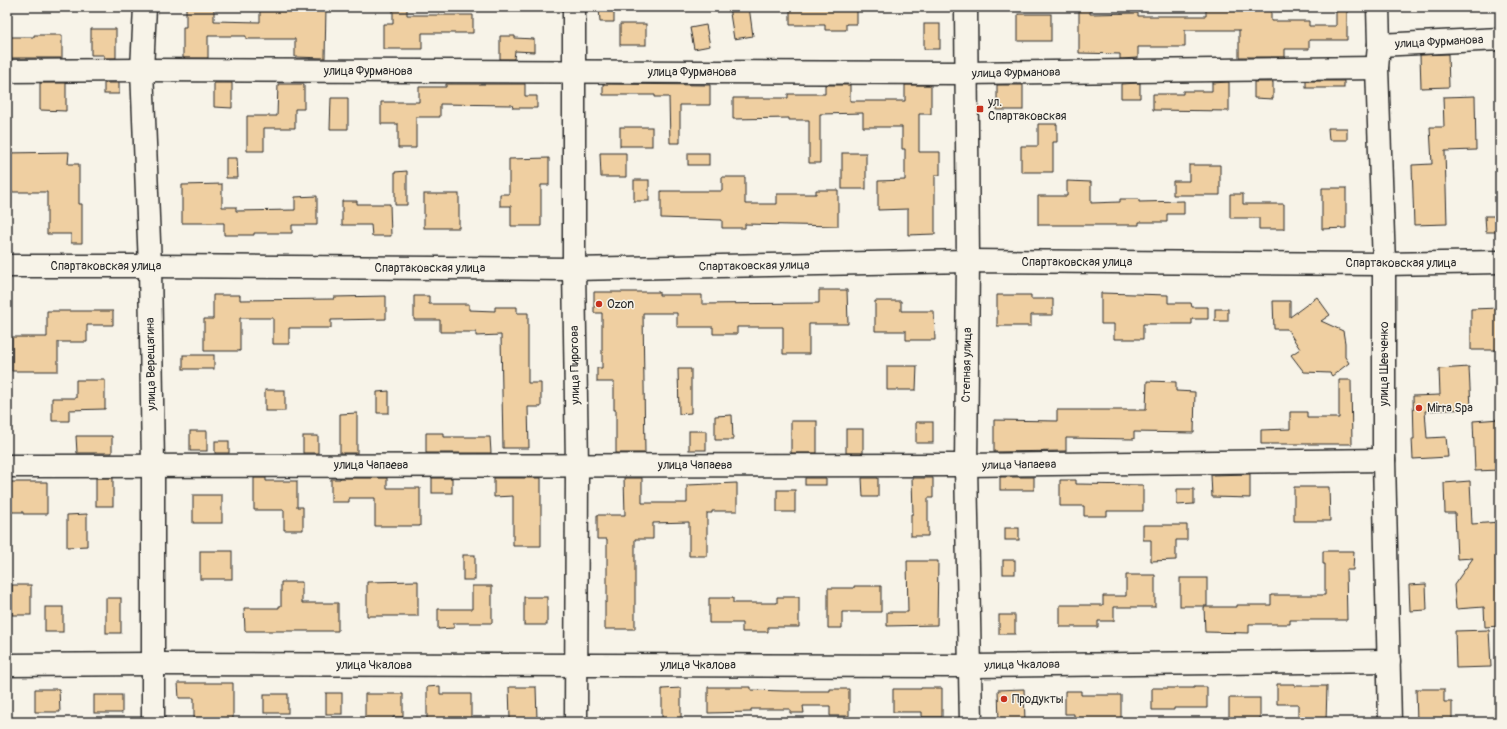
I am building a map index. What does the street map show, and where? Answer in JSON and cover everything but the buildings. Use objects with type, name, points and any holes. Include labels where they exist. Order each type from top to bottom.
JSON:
[{"type":"street","name":"улица Верещагина","points":[[145,7],[142,70],[150,266],[153,465],[153,722]]},
{"type":"street","name":"улица Пирогова","points":[[574,7],[576,722]]},
{"type":"street","name":"Степная улица","points":[[966,7],[968,261],[966,465],[971,722]]},
{"type":"street","name":"улица Шевченко","points":[[1378,7],[1377,68],[1384,264],[1384,460],[1390,722]]},
{"type":"street","name":"улица Фурманова","points":[[1378,45],[1500,39]]},
{"type":"street","name":"улица Фурманова","points":[[7,71],[142,70],[966,74],[1377,68]]},
{"type":"street","name":"Спартаковская улица","points":[[7,266],[574,269],[968,261],[1384,264],[1500,262]]},
{"type":"street","name":"улица Чапаева","points":[[7,466],[966,465],[1384,460]]},
{"type":"street","name":"улица Чкалова","points":[[7,665],[971,666],[1389,661]]},
{"type":"place","name":"ул. Спартаковская","points":[[980,109]]},
{"type":"place","name":"Ozon","points":[[599,304]]},
{"type":"place","name":"Mirra Spa","points":[[1419,408]]},
{"type":"place","name":"Продукты","points":[[1004,699]]}]
